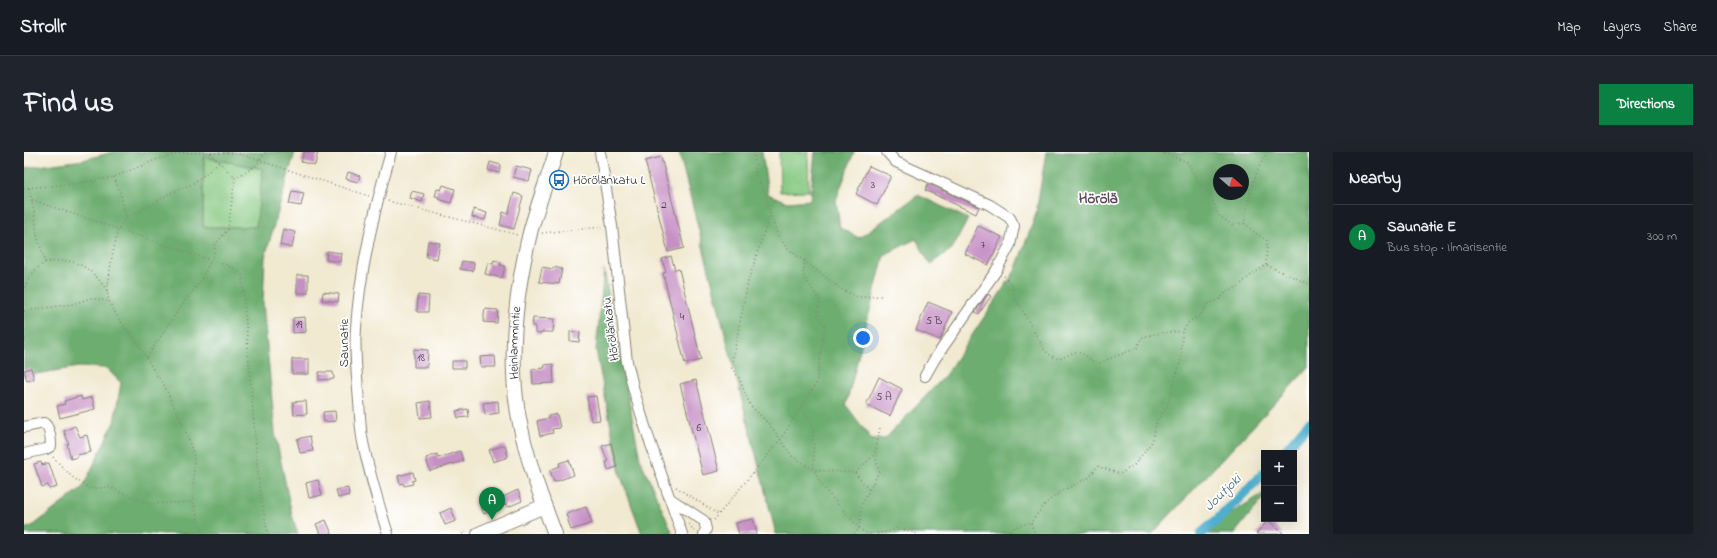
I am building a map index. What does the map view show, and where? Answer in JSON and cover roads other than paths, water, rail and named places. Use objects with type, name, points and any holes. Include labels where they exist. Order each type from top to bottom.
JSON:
[{"type":"street","name":"Saunatie","points":[[388,534],[374,489],[362,436],[356,337],[359,294],[366,247],[377,198],[391,152]]},
{"type":"street","name":"Heinlammintie","points":[[555,534],[544,506],[529,458],[519,418],[515,385],[514,352],[518,300],[528,246],[556,152]]},
{"type":"street","name":"Hörölänkatu","points":[[600,152],[612,226],[627,362],[646,433],[682,534]]},
{"type":"street","points":[[887,152],[896,162],[990,204],[1010,218],[1014,226],[1010,245],[996,271],[934,360],[925,376]]},
{"type":"street","points":[[24,427],[41,423],[48,426],[51,441],[50,446],[46,449],[24,454]]},
{"type":"street","points":[[669,498],[704,521],[705,531]]},
{"type":"street","points":[[479,534],[544,506]]},
{"type":"waterway","name":"Joutjoki","points":[[1286,450],[1309,423]]},
{"type":"waterway","name":"Joutjoki","points":[[1201,534],[1261,476]]},
{"type":"place","name":"Hörölänkatu L","points":[[559,180]]},
{"type":"place","name":"Saunatie E","points":[[492,520]]},
{"type":"district","name":"Hörölä","points":[[1098,199]]}]
